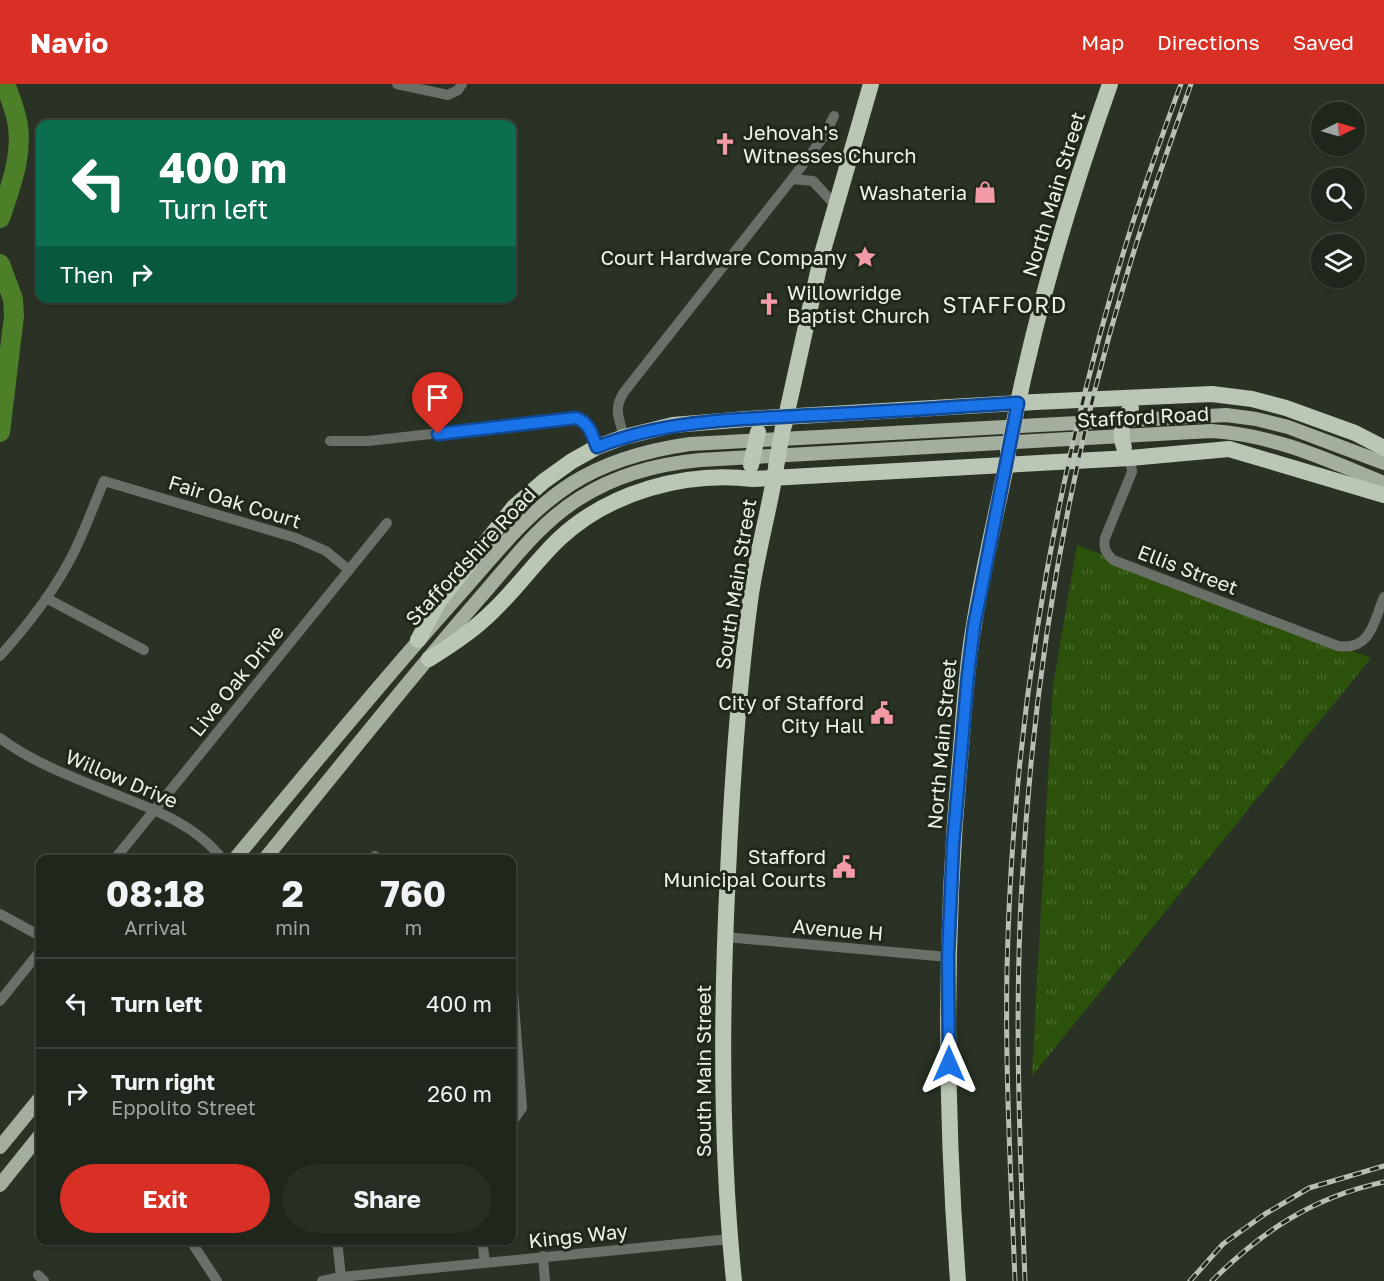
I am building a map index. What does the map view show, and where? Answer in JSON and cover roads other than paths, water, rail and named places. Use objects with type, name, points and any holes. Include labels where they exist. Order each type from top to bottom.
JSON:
[{"type":"highway","name":"South Main Street","points":[[734,1281],[723,1126],[725,937],[737,713],[750,598],[811,298],[835,205],[871,84]]},
{"type":"highway","name":"North Main Street","points":[[958,1281],[949,1102],[948,957],[953,845],[974,626],[1017,408],[1053,259],[1080,168],[1110,84]]},
{"type":"highway","points":[[418,640],[439,601],[514,507],[572,461],[597,447],[624,436],[673,425],[753,425],[1134,403],[1212,394],[1252,399],[1286,408],[1355,433],[1384,448]]},
{"type":"highway","points":[[1127,452],[1121,438],[1125,415],[1134,403]]},
{"type":"highway","points":[[736,477],[751,465],[753,425]]},
{"type":"highway","points":[[429,658],[464,637],[495,610],[558,540],[580,522],[603,508],[646,489],[675,482],[736,477],[753,479],[775,472],[1007,458],[1229,449],[1384,495]]},
{"type":"main road","name":"Stafford Road","points":[[895,432],[1226,415],[1288,427],[1384,463]]},
{"type":"main road","name":"Staffordshire Road","points":[[238,855],[418,640],[521,526],[544,504],[571,484],[601,468],[658,448],[690,444],[895,432]]},
{"type":"main road","name":"Stafford Road","points":[[895,449],[1185,432],[1236,433],[1295,447],[1384,483]]},
{"type":"main road","name":"Staffordshire Road","points":[[268,855],[429,658],[542,529],[580,498],[628,474],[677,463],[895,449]]},
{"type":"main road","points":[[0,1148],[36,1103]]},
{"type":"main road","points":[[0,1185],[36,1140]]},
{"type":"street","points":[[397,84],[415,86],[448,95],[458,90],[462,84]]},
{"type":"street","points":[[624,436],[617,413],[618,402],[624,392],[792,179],[824,136],[834,116]]},
{"type":"street","points":[[792,179],[813,181],[835,205]]},
{"type":"street","points":[[330,441],[368,441],[576,418],[584,421],[590,428],[597,447]]},
{"type":"street","name":"Ellis Street","points":[[1127,452],[1132,472],[1103,546],[1106,554],[1113,560],[1338,646],[1355,646],[1364,642],[1384,597]]},
{"type":"street","name":"Fair Oak Court","points":[[46,598],[71,558],[104,481],[296,538],[326,551],[349,570]]},
{"type":"street","name":"Live Oak Drive","points":[[118,855],[387,523]]},
{"type":"street","points":[[0,656],[27,626],[46,598],[144,650]]},
{"type":"street","name":"Willow Drive","points":[[0,738],[32,758],[65,774],[154,810],[182,824],[219,855]]},
{"type":"street","points":[[0,914],[36,934]]},
{"type":"street","name":"Avenue H","points":[[725,937],[948,957]]},
{"type":"street","points":[[0,1001],[36,956]]},
{"type":"street","points":[[516,1030],[522,1108],[516,1117]]},
{"type":"street","name":"Kings Way","points":[[322,1281],[341,1277],[400,1277],[543,1256],[730,1239]]},
{"type":"street","points":[[193,1245],[217,1281]]},
{"type":"street","points":[[338,1245],[341,1277]]},
{"type":"street","points":[[483,1245],[485,1263]]},
{"type":"street","points":[[543,1256],[545,1281]]},
{"type":"waterway","points":[[0,218],[16,168],[19,142],[16,116],[5,84]]},
{"type":"waterway","points":[[0,264],[13,299],[14,316],[0,432]]},
{"type":"railway","points":[[1015,1281],[1008,1086],[1007,969],[1010,882],[1026,708],[1038,622],[1054,536],[1071,450],[1092,365],[1130,232],[1181,84]]},
{"type":"railway","points":[[1025,1281],[1018,983],[1027,807],[1044,655],[1069,504],[1104,355],[1156,182],[1191,84]]},
{"type":"railway","points":[[1190,1281],[1223,1244],[1265,1214],[1309,1188],[1384,1166]]},
{"type":"railway","points":[[1212,1281],[1251,1246],[1291,1218],[1335,1197],[1384,1182]]},
{"type":"place","name":"Jehovah's Witnesses Church","points":[[725,144]]},
{"type":"place","name":"Washateria","points":[[985,192]]},
{"type":"place","name":"Court Hardware Company","points":[[865,257]]},
{"type":"place","name":"Willowridge Baptist Church","points":[[769,304]]},
{"type":"place","name":"City of Stafford City Hall","points":[[882,713]]},
{"type":"place","name":"Stafford Municipal Courts","points":[[844,867]]},
{"type":"district","name":"STAFFORD","points":[[1005,304]]}]
